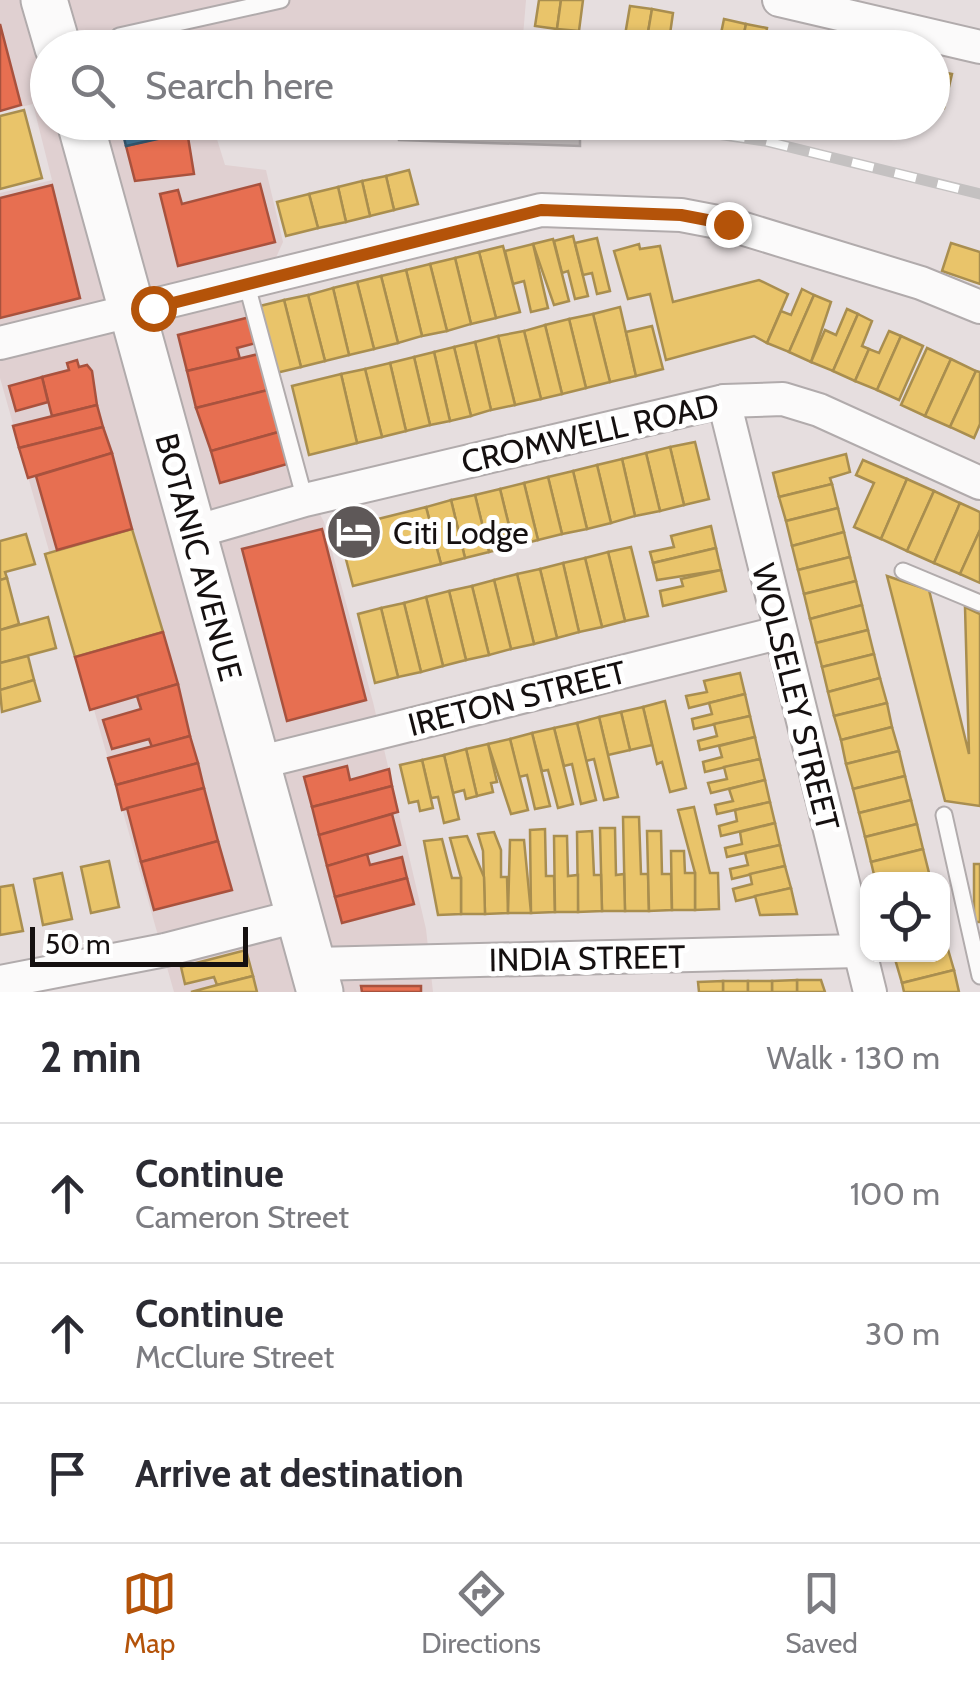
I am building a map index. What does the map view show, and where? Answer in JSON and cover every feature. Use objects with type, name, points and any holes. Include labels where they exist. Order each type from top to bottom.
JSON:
[{"type":"street","points":[[779,0],[812,3],[915,30]]},
{"type":"street","points":[[47,1],[54,30]]},
{"type":"street","points":[[950,39],[980,47]]},
{"type":"street","name":"BOTANIC AVENUE","points":[[85,140],[134,311],[190,534],[317,978]]},
{"type":"street","points":[[0,342],[504,216],[581,210],[681,215],[728,224],[921,283],[980,307]]},
{"type":"street","name":"CROMWELL ROAD","points":[[190,534],[306,500],[724,401],[783,399],[801,404],[980,483]]},
{"type":"street","name":"WOLSELEY STREET","points":[[724,401],[778,633],[860,951]]},
{"type":"street","name":"IRETON STREET","points":[[256,763],[778,633]]},
{"type":"street","points":[[0,982],[165,950],[301,915]]},
{"type":"street","name":"INDIA STREET","points":[[317,978],[860,951]]},
{"type":"street","name":"WOLSELEY STREET","points":[[863,962],[870,992]]},
{"type":"lane","points":[[139,30],[214,8],[281,0]]},
{"type":"lane","points":[[246,282],[306,500]]},
{"type":"lane","points":[[903,571],[980,603]]},
{"type":"lane","points":[[944,814],[980,976]]},
{"type":"shaded area","points":[[0,0],[526,0],[524,30],[30,30],[30,105],[0,112]]},
{"type":"shaded area","points":[[42,140],[217,140],[225,165],[266,170],[283,242],[255,304],[299,475],[324,522],[373,702],[426,929],[433,992],[174,992],[0,378],[0,193],[52,180]]},
{"type":"building: Homes","points":[[539,0],[561,0],[557,29],[535,26]]},
{"type":"building: Homes","points":[[561,0],[583,0],[579,30],[557,29]]},
{"type":"building: Homes","points":[[630,6],[652,9],[648,30],[626,30]]},
{"type":"building: Homes","points":[[652,9],[673,13],[671,30],[648,30]]},
{"type":"building: Homes","points":[[724,19],[746,24],[745,30],[722,30]]},
{"type":"building: Homes","points":[[746,24],[767,28],[767,30],[745,30]]},
{"type":"building: Homes","points":[[24,110],[42,178],[0,189],[0,116]]},
{"type":"building: Homes","points":[[409,170],[418,204],[394,210],[386,176]]},
{"type":"building: Homes","points":[[386,176],[394,210],[370,216],[362,181]]},
{"type":"building: Homes","points":[[362,181],[370,216],[346,222],[338,187]]},
{"type":"building: Homes","points":[[338,187],[346,222],[318,228],[309,194]]},
{"type":"building: Homes","points":[[309,194],[318,228],[286,236],[277,202]]},
{"type":"building: Homes","points":[[573,236],[588,296],[575,299],[568,271],[562,273],[554,241]]},
{"type":"building: Homes","points":[[597,238],[610,291],[597,294],[592,273],[583,275],[575,243]]},
{"type":"building: Homes","points":[[553,239],[569,301],[554,305],[533,244]]},
{"type":"building: Homes","points":[[951,243],[980,252],[980,284],[942,271]]},
{"type":"building: Homes","points":[[533,244],[548,308],[531,312],[524,281],[513,284],[505,251]]},
{"type":"building: Homes","points":[[639,244],[640,249],[660,246],[673,302],[759,280],[788,294],[767,343],[754,336],[666,360],[650,294],[628,299],[614,251]]},
{"type":"building: Homes","points":[[503,246],[520,312],[496,318],[479,252]]},
{"type":"building: Homes","points":[[479,252],[496,318],[471,324],[455,258]]},
{"type":"building: Homes","points":[[455,258],[471,324],[447,331],[430,264]]},
{"type":"building: Homes","points":[[430,264],[447,331],[422,336],[406,270]]},
{"type":"building: Homes","points":[[406,270],[422,336],[398,343],[381,276]]},
{"type":"building: Homes","points":[[381,276],[398,343],[374,349],[357,282]]},
{"type":"building: Homes","points":[[357,282],[374,349],[349,355],[333,288]]},
{"type":"building: Homes","points":[[333,288],[349,355],[325,361],[308,295]]},
{"type":"building: Homes","points":[[802,289],[814,295],[789,352],[767,343],[781,311],[791,315]]},
{"type":"building: Homes","points":[[308,295],[325,361],[301,367],[284,300]]},
{"type":"building: Homes","points":[[814,295],[831,302],[811,362],[789,352]]},
{"type":"building: Homes","points":[[284,300],[301,367],[276,373],[260,306]]},
{"type":"building: Homes","points":[[620,307],[636,376],[610,382],[593,314]]},
{"type":"building: Homes","points":[[847,309],[858,314],[833,371],[811,362],[825,330],[836,335]]},
{"type":"building: Homes","points":[[593,314],[610,382],[586,388],[569,319]]},
{"type":"building: Homes","points":[[858,314],[872,321],[862,346],[869,349],[855,381],[833,371]]},
{"type":"building: Homes","points":[[569,319],[586,388],[562,394],[545,325]]},
{"type":"building: Homes","points":[[545,325],[562,394],[541,399],[524,331]]},
{"type":"building: Homes","points":[[652,326],[663,369],[636,376],[626,332]]},
{"type":"building: Homes","points":[[524,331],[541,399],[515,405],[498,336]]},
{"type":"building: Homes","points":[[889,331],[901,336],[877,390],[855,381],[869,349],[879,353]]},
{"type":"building: Homes","points":[[498,336],[515,405],[491,410],[475,342]]},
{"type":"building: Homes","points":[[901,336],[923,346],[899,400],[877,390]]},
{"type":"building: Homes","points":[[475,342],[491,410],[471,416],[454,347]]},
{"type":"building: Homes","points":[[454,347],[471,416],[450,421],[434,352]]},
{"type":"building: Homes","points":[[927,348],[951,359],[925,416],[901,405]]},
{"type":"building: Homes","points":[[434,352],[450,421],[430,425],[414,357]]},
{"type":"building: Homes","points":[[414,357],[430,425],[406,431],[390,363]]},
{"type":"building: Homes","points":[[951,359],[976,371],[950,427],[925,416]]},
{"type":"building: Homes","points":[[390,363],[406,431],[382,437],[365,369]]},
{"type":"building: Homes","points":[[365,369],[382,437],[357,443],[341,374]]},
{"type":"building: Homes","points":[[976,371],[980,372],[980,424],[974,438],[950,427]]},
{"type":"building: Homes","points":[[341,374],[357,443],[309,455],[292,386]]},
{"type":"building: Homes","points":[[695,442],[709,499],[684,505],[670,447]]},
{"type":"building: Homes","points":[[670,447],[684,505],[660,511],[646,453]]},
{"type":"building: Homes","points":[[646,453],[660,511],[635,516],[622,459]]},
{"type":"building: Homes","points":[[846,454],[850,472],[830,478],[832,484],[779,497],[773,473]]},
{"type":"building: Homes","points":[[622,459],[635,516],[611,523],[597,465]]},
{"type":"building: Homes","points":[[863,460],[907,479],[881,539],[854,527],[874,483],[856,475]]},
{"type":"building: Homes","points":[[597,465],[611,523],[587,529],[573,471]]},
{"type":"building: Homes","points":[[573,471],[587,529],[562,534],[548,477]]},
{"type":"building: Homes","points":[[548,477],[562,534],[538,540],[524,483]]},
{"type":"building: Homes","points":[[907,479],[934,491],[907,551],[881,539]]},
{"type":"building: Homes","points":[[524,483],[538,540],[514,546],[500,489]]},
{"type":"building: Homes","points":[[832,484],[838,508],[786,521],[779,497]]},
{"type":"building: Homes","points":[[500,489],[514,546],[489,552],[475,495]]},
{"type":"building: Homes","points":[[934,491],[960,503],[934,563],[907,551]]},
{"type":"building: Homes","points":[[475,495],[489,552],[465,558],[451,500]]},
{"type":"building: Homes","points":[[451,500],[465,558],[441,564],[426,507]]},
{"type":"building: Homes","points":[[960,503],[980,512],[980,530],[960,574],[934,563]]},
{"type":"building: Homes","points":[[426,507],[441,564],[353,586],[338,529]]},
{"type":"building: Homes","points":[[838,508],[844,532],[792,546],[786,521]]},
{"type":"building: Homes","points":[[711,526],[716,548],[653,563],[650,552],[674,547],[671,536]]},
{"type":"building: Homes","points":[[132,529],[163,632],[75,657],[45,554]]},
{"type":"building: Homes","points":[[980,530],[980,583],[960,574]]},
{"type":"building: Homes","points":[[844,532],[850,557],[798,570],[792,546]]},
{"type":"building: Homes","points":[[26,534],[35,564],[5,572],[7,578],[0,580],[0,541]]},
{"type":"building: Homes","points":[[631,547],[648,616],[625,621],[608,552]]},
{"type":"building: Homes","points":[[716,548],[721,570],[657,580],[653,563]]},
{"type":"building: Homes","points":[[608,552],[625,621],[602,627],[585,558]]},
{"type":"building: Homes","points":[[850,557],[856,581],[804,594],[798,570]]},
{"type":"building: Homes","points":[[585,558],[602,627],[579,632],[563,563]]},
{"type":"building: Homes","points":[[563,563],[579,632],[557,638],[540,569]]},
{"type":"building: Homes","points":[[540,569],[557,638],[534,644],[517,574]]},
{"type":"building: Homes","points":[[721,570],[726,591],[663,606],[660,591],[683,586],[681,579]]},
{"type":"building: Homes","points":[[517,574],[534,644],[511,649],[494,580]]},
{"type":"building: Homes","points":[[887,576],[929,590],[969,754],[965,607],[980,614],[980,806],[945,801]]},
{"type":"building: Homes","points":[[7,578],[19,624],[0,630],[0,580]]},
{"type":"building: Homes","points":[[494,580],[511,649],[489,655],[472,586]]},
{"type":"building: Homes","points":[[856,581],[862,605],[810,619],[804,594]]},
{"type":"building: Homes","points":[[472,586],[489,655],[466,660],[449,591]]},
{"type":"building: Homes","points":[[449,591],[466,660],[443,666],[426,597]]},
{"type":"building: Homes","points":[[426,597],[443,666],[421,672],[404,603]]},
{"type":"building: Homes","points":[[404,603],[421,672],[398,677],[381,608]]},
{"type":"building: Homes","points":[[862,605],[868,630],[816,643],[810,619]]},
{"type":"building: Homes","points":[[381,608],[398,677],[375,683],[358,614]]},
{"type":"building: Homes","points":[[48,617],[56,648],[0,663],[0,630]]},
{"type":"building: Homes","points":[[868,630],[874,654],[822,667],[816,643]]},
{"type":"building: Homes","points":[[874,654],[880,678],[828,692],[822,667]]},
{"type":"building: Homes","points":[[28,656],[34,680],[0,690],[0,663]]},
{"type":"building: Homes","points":[[740,673],[745,694],[689,708],[686,696],[707,692],[704,681]]},
{"type":"building: Homes","points":[[880,678],[887,703],[834,716],[828,692]]},
{"type":"building: Homes","points":[[34,680],[40,701],[2,712],[0,690]]},
{"type":"building: Homes","points":[[745,694],[750,716],[694,729],[692,719],[712,714],[709,703]]},
{"type":"building: Homes","points":[[665,701],[686,788],[670,792],[662,762],[657,764],[643,707]]},
{"type":"building: Homes","points":[[887,703],[892,727],[841,740],[834,716]]},
{"type":"building: Homes","points":[[643,707],[652,745],[630,750],[621,712]]},
{"type":"building: Homes","points":[[621,712],[630,750],[608,755],[599,717]]},
{"type":"building: Homes","points":[[750,716],[755,737],[700,750],[698,741],[717,736],[714,724]]},
{"type":"building: Homes","points":[[599,717],[618,797],[604,800],[594,759],[586,761],[577,723]]},
{"type":"building: Homes","points":[[577,723],[596,800],[581,804],[572,764],[564,766],[554,728]]},
{"type":"building: Homes","points":[[892,727],[899,751],[846,764],[841,740]]},
{"type":"building: Homes","points":[[554,728],[573,804],[558,808],[532,733]]},
{"type":"building: Homes","points":[[532,733],[550,806],[535,809],[527,775],[519,777],[510,739]]},
{"type":"building: Homes","points":[[755,737],[760,759],[705,772],[703,762],[722,757],[719,746]]},
{"type":"building: Homes","points":[[510,739],[528,810],[511,814],[488,744]]},
{"type":"building: Homes","points":[[488,744],[497,782],[491,783],[493,792],[477,796],[466,749]]},
{"type":"building: Homes","points":[[466,749],[477,796],[466,799],[464,790],[453,793],[444,755]]},
{"type":"building: Homes","points":[[899,751],[905,776],[853,789],[846,764]]},
{"type":"building: Homes","points":[[444,755],[459,819],[444,823],[438,797],[431,798],[422,760]]},
{"type":"building: Homes","points":[[760,759],[765,780],[711,793],[708,783],[727,779],[724,767]]},
{"type":"building: Homes","points":[[422,760],[433,808],[420,811],[418,801],[409,803],[400,765]]},
{"type":"building: Homes","points":[[905,776],[911,800],[859,813],[853,789]]},
{"type":"building: Homes","points":[[765,780],[770,802],[717,814],[715,805],[733,801],[729,789]]},
{"type":"building: Homes","points":[[911,800],[917,824],[865,837],[859,813]]},
{"type":"building: Homes","points":[[770,802],[775,823],[721,836],[719,826],[737,821],[735,810]]},
{"type":"building: Homes","points":[[694,807],[710,873],[718,873],[719,909],[695,910],[695,873],[678,810]]},
{"type":"building: Homes","points":[[623,817],[639,817],[641,874],[648,874],[649,911],[625,911]]},
{"type":"building: Homes","points":[[775,823],[780,845],[727,857],[725,848],[742,844],[740,832]]},
{"type":"building: Homes","points":[[917,824],[923,849],[871,862],[865,837]]},
{"type":"building: Homes","points":[[600,828],[615,828],[616,875],[624,874],[625,911],[602,911]]},
{"type":"building: Homes","points":[[545,829],[546,876],[554,876],[555,912],[531,913],[530,830]]},
{"type":"building: Homes","points":[[592,831],[594,875],[601,875],[602,911],[578,912],[577,832]]},
{"type":"building: Homes","points":[[647,831],[661,831],[662,874],[671,874],[672,910],[649,911]]},
{"type":"building: Homes","points":[[494,832],[501,850],[501,877],[507,877],[508,913],[485,914],[483,851],[478,834]]},
{"type":"building: Homes","points":[[467,836],[484,877],[485,914],[461,914],[461,878],[450,838]]},
{"type":"building: Homes","points":[[554,836],[567,836],[568,876],[578,875],[578,912],[555,912]]},
{"type":"building: Homes","points":[[442,839],[452,878],[461,878],[461,914],[438,915],[424,841]]},
{"type":"building: Homes","points":[[510,840],[524,840],[531,913],[508,913]]},
{"type":"building: Homes","points":[[780,845],[785,866],[732,879],[730,869],[748,865],[745,853]]},
{"type":"building: Homes","points":[[923,849],[929,872],[873,872],[871,862]]},
{"type":"building: Homes","points":[[671,851],[684,851],[685,873],[695,873],[695,910],[672,910]]},
{"type":"building: Homes","points":[[109,861],[119,907],[91,913],[81,867]]},
{"type":"building: Homes","points":[[974,864],[980,864],[980,922],[974,922]]},
{"type":"building: Homes","points":[[785,866],[791,888],[736,901],[733,889],[752,884],[750,874]]},
{"type":"building: Homes","points":[[62,873],[72,919],[43,925],[34,879]]},
{"type":"building: Homes","points":[[13,885],[23,931],[0,935],[0,887]]},
{"type":"building: Homes","points":[[791,888],[797,914],[760,915],[755,896]]},
{"type":"building: Homes","points":[[246,950],[253,976],[217,985],[214,977],[185,984],[181,967]]},
{"type":"building: Homes","points":[[950,956],[954,970],[902,983],[896,962],[950,962]]},
{"type":"building: Homes","points":[[954,970],[959,992],[904,992],[902,983]]},
{"type":"building: Homes","points":[[253,976],[257,992],[191,992],[217,985]]},
{"type":"building: Homes","points":[[797,980],[821,980],[825,992],[797,992]]},
{"type":"building: Homes","points":[[797,980],[797,992],[772,992],[772,981]]},
{"type":"building: Homes","points":[[723,981],[748,981],[748,992],[723,992]]},
{"type":"building: Homes","points":[[723,981],[723,992],[699,992],[698,982]]},
{"type":"building: Homes","points":[[748,981],[772,981],[772,992],[748,992]]},
{"type":"building: Shops","points":[[0,24],[21,105],[0,111]]},
{"type":"building: Shops","points":[[150,140],[188,140],[194,174],[135,181],[126,146]]},
{"type":"building: Shops","points":[[260,184],[275,242],[178,266],[160,194],[178,190],[182,204]]},
{"type":"building: Shops","points":[[52,185],[80,298],[0,318],[0,198]]},
{"type":"building: Shops","points":[[254,316],[260,342],[237,348],[240,359],[187,371],[178,335]]},
{"type":"building: Shops","points":[[263,353],[272,389],[196,408],[187,371]]},
{"type":"building: Shops","points":[[77,360],[79,367],[87,365],[92,371],[97,405],[52,416],[42,377],[69,370],[67,363]]},
{"type":"building: Shops","points":[[42,377],[48,402],[16,411],[9,386]]},
{"type":"building: Shops","points":[[272,389],[282,431],[211,451],[196,408]]},
{"type":"building: Shops","points":[[97,405],[103,427],[19,448],[13,426]]},
{"type":"building: Shops","points":[[103,427],[112,453],[28,478],[19,448]]},
{"type":"building: Shops","points":[[282,431],[291,463],[220,483],[211,451]]},
{"type":"building: Shops","points":[[112,453],[132,529],[57,550],[36,476]]},
{"type":"building: Shops","points":[[322,529],[366,700],[287,721],[242,549]]},
{"type":"building: Shops","points":[[163,632],[178,684],[90,710],[75,657]]},
{"type":"building: Shops","points":[[178,684],[190,736],[152,747],[149,739],[112,749],[103,720],[141,709],[137,696]]},
{"type":"building: Shops","points":[[190,736],[198,763],[116,785],[108,758]]},
{"type":"building: Shops","points":[[198,763],[204,788],[122,810],[116,785]]},
{"type":"building: Shops","points":[[347,766],[350,780],[389,769],[392,786],[312,807],[304,777]]},
{"type":"building: Shops","points":[[392,786],[398,812],[319,835],[312,807]]},
{"type":"building: Shops","points":[[204,788],[218,841],[141,862],[127,808]]},
{"type":"building: Shops","points":[[392,814],[400,845],[327,866],[319,835]]},
{"type":"building: Shops","points":[[218,841],[232,890],[154,910],[141,862]]},
{"type":"building: Shops","points":[[367,854],[370,865],[402,857],[407,878],[335,897],[327,866]]},
{"type":"building: Shops","points":[[407,878],[414,904],[342,923],[335,897]]},
{"type":"building: Shops","points":[[361,986],[421,986],[421,992],[362,992]]},
{"type":"building: Public","points":[[124,140],[153,140],[126,146]]},
{"type":"building: Other","points":[[399,140],[580,140],[580,146]]},
{"type":"railway","points":[[758,140],[980,194]]},
{"type":"place","name":"Citi Lodge","points":[[354,532]]},
{"type":"route","points":[[153,308],[504,216],[541,210],[681,215],[728,224]]}]
